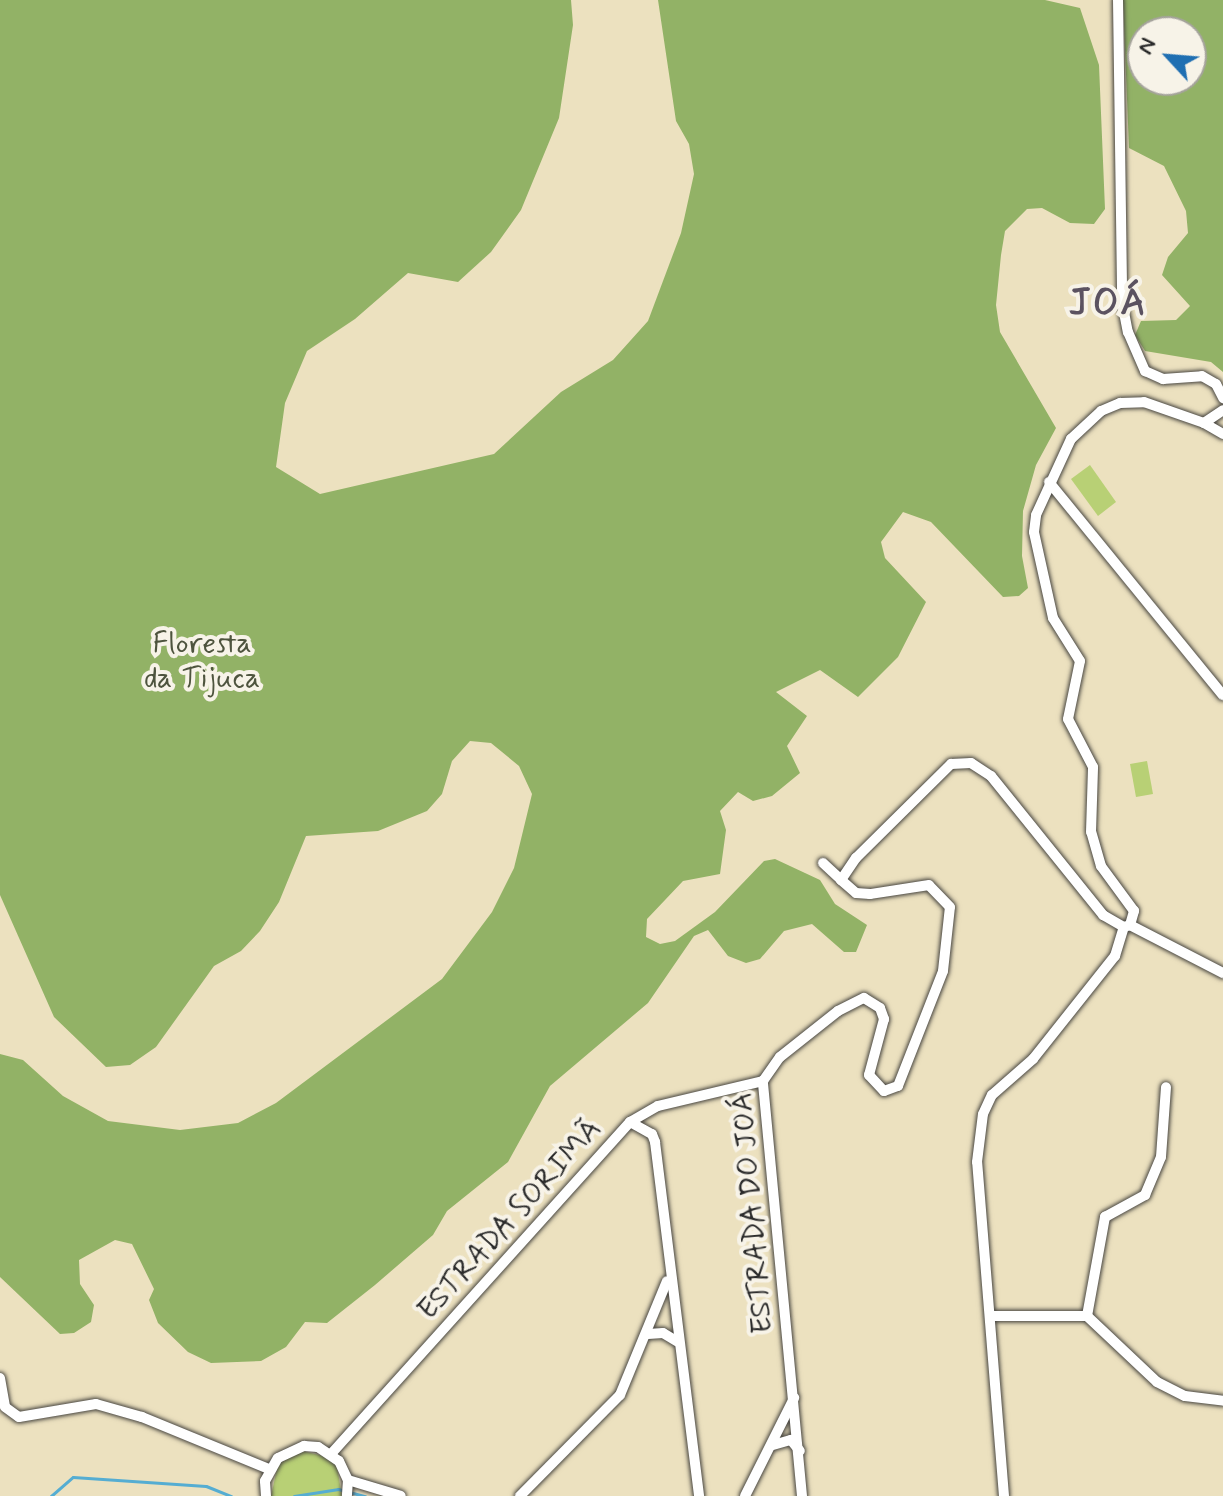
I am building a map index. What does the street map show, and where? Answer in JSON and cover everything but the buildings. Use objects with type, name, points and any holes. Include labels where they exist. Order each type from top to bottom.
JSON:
[{"type":"street","points":[[1118,0],[1122,302],[1128,332],[1138,362],[1151,375],[1202,376],[1216,384],[1223,397]]},
{"type":"street","points":[[1004,1496],[992,1316],[977,1162],[983,1114],[992,1095],[1033,1059],[1115,956],[1134,911],[1111,882],[1095,849],[1088,809],[1093,767],[1068,719],[1080,661],[1053,618],[1034,532],[1049,482],[1079,429],[1111,406],[1144,402],[1204,423],[1223,434]]},
{"type":"street","points":[[1204,423],[1223,410]]},
{"type":"street","points":[[1049,482],[1223,695]]},
{"type":"street","points":[[823,863],[841,880],[856,858],[946,768],[964,761],[991,776],[1071,880],[1103,915],[1223,973]]},
{"type":"street","name":"ESTRADA DO JOÁ","points":[[802,1496],[801,1452],[763,1081],[780,1057],[838,1011],[864,998],[880,1008],[884,1019],[869,1075],[877,1088],[890,1092],[898,1086],[929,1015],[950,939],[947,901],[929,885],[870,894],[856,893],[841,880]]},
{"type":"street","name":"ESTRADA SORIMÃ","points":[[331,1454],[630,1122],[658,1106],[763,1081]]},
{"type":"street","points":[[1087,1316],[1105,1217],[1145,1195],[1161,1157],[1166,1087]]},
{"type":"street","points":[[630,1122],[655,1142],[669,1277],[699,1496]]},
{"type":"street","points":[[520,1496],[607,1412],[648,1334],[669,1277]]},
{"type":"street","points":[[992,1316],[1087,1316],[1157,1382],[1185,1396],[1223,1401]]},
{"type":"street","points":[[648,1334],[663,1333],[678,1342]]},
{"type":"street","points":[[0,1378],[5,1407],[19,1417],[96,1404],[142,1417],[269,1469]]},
{"type":"street","points":[[745,1496],[795,1397]]},
{"type":"street","points":[[773,1445],[791,1440],[801,1452]]},
{"type":"street","points":[[266,1496],[269,1469],[290,1450],[304,1446],[331,1454],[348,1481],[347,1496]]},
{"type":"street","points":[[348,1481],[401,1496]]},
{"type":"green space","name":"Floresta da Tijuca","points":[[0,0],[571,0],[573,25],[559,118],[521,210],[491,252],[458,282],[408,273],[355,319],[307,351],[285,403],[276,467],[320,494],[494,454],[561,392],[613,360],[648,321],[681,233],[694,174],[689,144],[676,121],[658,0],[1045,0],[1080,8],[1099,65],[1105,209],[1094,224],[1070,223],[1042,208],[1027,209],[1005,231],[1001,255],[996,305],[1000,332],[1056,428],[1036,465],[1023,511],[1022,556],[1028,588],[1019,596],[1003,597],[931,522],[903,512],[881,542],[885,558],[926,602],[898,657],[858,697],[820,670],[776,692],[807,716],[787,746],[800,773],[772,796],[753,801],[738,792],[720,811],[726,830],[720,874],[683,881],[647,919],[646,937],[660,944],[675,941],[715,912],[764,861],[775,859],[820,880],[835,904],[867,925],[856,952],[844,952],[812,924],[784,931],[760,959],[746,963],[728,956],[708,930],[694,936],[648,1003],[550,1086],[508,1162],[447,1211],[433,1235],[375,1285],[327,1323],[305,1322],[286,1347],[261,1361],[211,1363],[188,1352],[158,1323],[149,1300],[154,1289],[132,1244],[115,1240],[79,1260],[80,1284],[94,1305],[91,1322],[74,1333],[60,1334],[0,1277],[0,1054],[23,1060],[63,1096],[108,1121],[180,1130],[238,1123],[276,1103],[442,979],[492,912],[514,868],[532,794],[519,766],[491,743],[470,741],[452,761],[442,794],[427,811],[378,831],[306,836],[279,902],[260,931],[241,951],[214,966],[156,1047],[130,1065],[106,1067],[54,1017],[0,895]]},
{"type":"green space","points":[[1123,0],[1223,0],[1223,372],[1211,362],[1145,351],[1135,335],[1141,321],[1176,320],[1190,306],[1162,275],[1168,257],[1188,233],[1186,211],[1164,166],[1129,148]]},
{"type":"green space","points":[[1090,465],[1116,502],[1098,516],[1071,479]]},
{"type":"green space","points":[[1147,761],[1153,794],[1136,797],[1130,764]]},
{"type":"green space","points":[[302,1451],[328,1457],[337,1467],[342,1496],[271,1496],[278,1464]]},
{"type":"waterway","points":[[51,1496],[73,1477],[206,1486],[231,1496]]},
{"type":"waterway","points":[[294,1496],[338,1489],[365,1496]]},
{"type":"district","name":"JOÁ","points":[[1108,304]]}]
